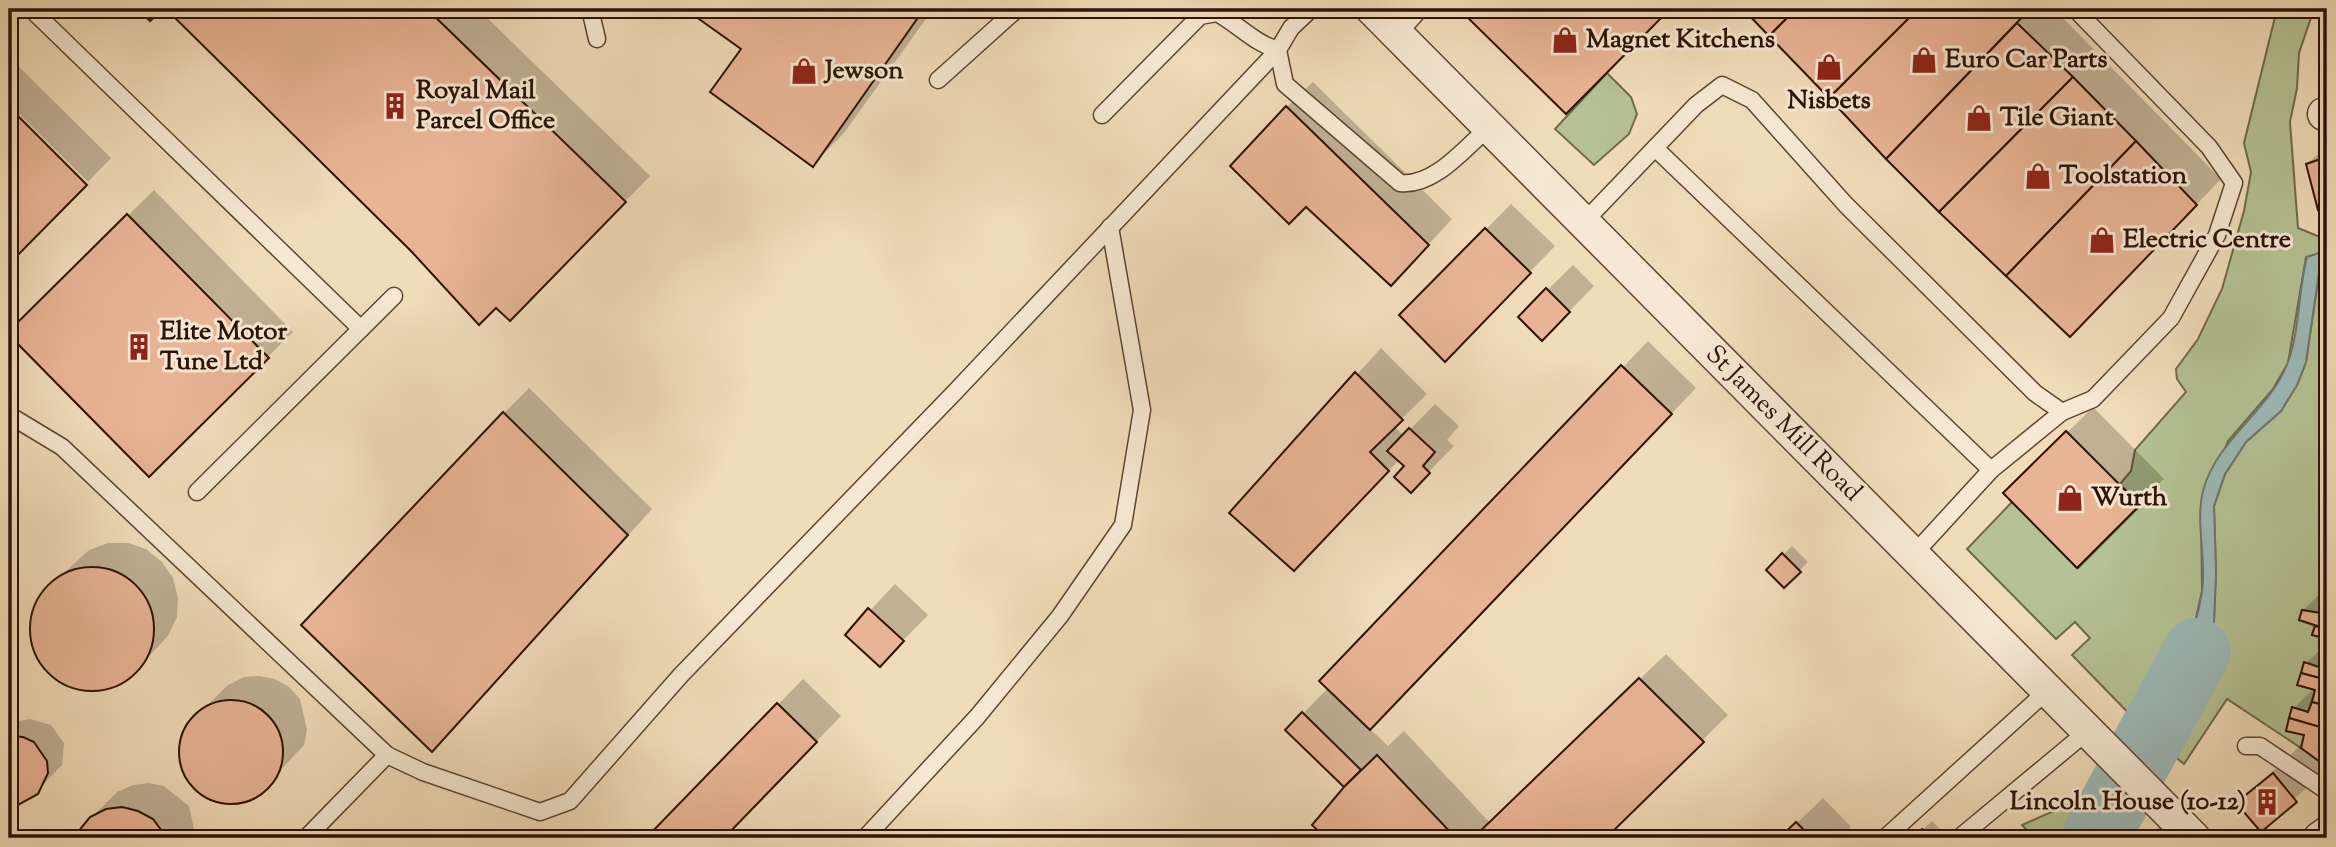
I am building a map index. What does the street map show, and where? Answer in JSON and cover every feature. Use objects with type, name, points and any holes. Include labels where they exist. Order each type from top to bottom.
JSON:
[{"type":"street","name":"St James Mill Road","points":[[1372,9],[2162,802],[2194,838]]},
{"type":"street","points":[[2320,838],[2327,833]]},
{"type":"lane","points":[[31,9],[361,329]]},
{"type":"lane","points":[[590,9],[597,39]]},
{"type":"lane","points":[[938,80],[1017,9]]},
{"type":"lane","points":[[9,415],[62,447],[387,755],[423,772],[540,811],[570,801],[681,676],[1110,228],[1278,50],[1292,28],[1311,9]]},
{"type":"lane","points":[[1397,35],[1420,9]]},
{"type":"lane","points":[[1913,555],[1991,470],[2062,412],[2093,399],[2171,318],[2217,235],[2234,183],[2209,147],[2075,9]]},
{"type":"lane","points":[[1102,115],[1199,16],[1217,13],[1236,23],[1259,44],[1278,50]]},
{"type":"lane","points":[[1278,50],[1285,83],[1400,183],[1413,185],[1430,177],[1489,127]]},
{"type":"lane","points":[[1583,223],[1696,105],[1722,85],[1752,100],[1846,205],[2035,393],[2062,412]]},
{"type":"lane","points":[[1654,148],[1991,470]]},
{"type":"lane","points":[[865,838],[977,717],[1060,616],[1123,525],[1142,410],[1110,228]]},
{"type":"lane","points":[[197,492],[394,296]]},
{"type":"lane","points":[[1885,838],[2048,690]]},
{"type":"lane","points":[[1959,838],[2100,741]]},
{"type":"lane","points":[[2246,746],[2260,746],[2270,751],[2327,791]]},
{"type":"lane","points":[[306,838],[387,755]]},
{"type":"green space","points":[[2277,9],[2314,9],[2299,53],[2297,88],[2290,122],[2298,228],[2325,239],[2327,249],[2327,320],[2321,375],[2327,378],[2327,515],[2321,540],[2327,542],[2327,578],[2324,590],[2327,591],[2327,614],[2302,610],[2299,620],[2315,626],[2312,634],[2327,639],[2327,648],[2319,667],[2304,663],[2298,685],[2315,690],[2308,712],[2292,708],[2287,731],[2304,735],[2301,748],[2227,699],[2184,764],[2163,747],[2213,646],[2216,573],[2214,506],[2225,474],[2246,442],[2281,411],[2297,385],[2306,362],[2322,253],[2306,257],[2288,363],[2273,389],[2228,441],[2201,507],[2202,591],[2189,649],[2145,730],[2072,655],[2090,638],[2075,622],[2056,639],[1967,549],[2012,502],[2078,568],[2140,506],[2120,484],[2131,471],[2135,450],[2186,392],[2177,379],[2176,369],[2198,339],[2222,289],[2244,211],[2251,172],[2244,143]]},
{"type":"green space","points":[[1607,73],[1631,97],[1637,114],[1629,134],[1594,165],[1555,129]]},
{"type":"green space","points":[[2094,793],[2105,802],[2087,838],[2035,838],[2022,825]]},
{"type":"green space","points":[[2126,821],[2146,837],[2113,838]]},
{"type":"water","points":[[2322,252],[2306,362],[2297,385],[2281,411],[2246,442],[2225,474],[2214,506],[2216,573],[2213,646],[2163,747],[2145,730],[2180,663],[2198,611],[2203,579],[2200,516],[2203,491],[2220,455],[2280,379],[2292,349],[2307,257]]},
{"type":"water","points":[[2105,802],[2126,821],[2113,838],[2087,838]]},
{"type":"building","points":[[138,9],[163,9],[150,21]]},
{"type":"building","name":"Royal Mail Parcel Office","points":[[166,9],[427,9],[626,202],[510,321],[496,308],[479,325],[411,251]]},
{"type":"building","name":"Jewson","points":[[685,9],[924,9],[813,167],[710,92],[741,49]]},
{"type":"building","name":"Magnet Kitchens","points":[[1467,9],[1670,9],[1566,114],[1463,13]]},
{"type":"building","points":[[1743,9],[1796,9],[1769,36]]},
{"type":"building","name":"Nisbets","points":[[1796,9],[1918,9],[1829,98],[1769,36]]},
{"type":"building","name":"Euro Car Parts","points":[[1918,9],[2030,9],[1886,159],[1829,98]]},
{"type":"building","name":"Tile Giant","points":[[2017,23],[2073,77],[1939,212],[1886,159]]},
{"type":"building","name":"Toolstation","points":[[2073,77],[2136,141],[2006,276],[1939,212]]},
{"type":"building","points":[[1286,106],[1429,245],[1391,286],[1306,207],[1289,224],[1230,166]]},
{"type":"building","points":[[9,107],[87,185],[9,264]]},
{"type":"building","name":"Electric Centre","points":[[2136,141],[2197,205],[2070,337],[2006,276]]},
{"type":"building","points":[[2327,157],[2327,208],[2318,210],[2306,164]]},
{"type":"building","name":"Elite Motor Tune Ltd","points":[[127,214],[269,358],[149,477],[9,335],[9,331]]},
{"type":"building","points":[[1485,228],[1531,273],[1445,362],[1399,315]]},
{"type":"building","points":[[1546,288],[1570,312],[1542,341],[1518,317]]},
{"type":"building","points":[[1621,365],[1672,414],[1370,730],[1319,681]]},
{"type":"building","points":[[1355,372],[1403,420],[1370,452],[1389,471],[1294,571],[1229,513]]},
{"type":"building","points":[[503,412],[628,535],[432,752],[301,625]]},
{"type":"building","points":[[1409,428],[1435,452],[1423,466],[1430,473],[1411,493],[1394,477],[1404,466],[1387,451]]},
{"type":"building","name":"Wurth","points":[[2066,431],[2140,505],[2077,568],[2003,493]]},
{"type":"building","points":[[1782,553],[1801,572],[1784,588],[1766,570]]},
{"type":"building","points":[[92,567],[116,572],[136,585],[149,605],[154,629],[149,653],[136,673],[116,686],[92,691],[68,686],[48,673],[35,653],[30,629],[35,605],[48,585],[68,572]]},
{"type":"building","points":[[868,608],[904,641],[880,667],[845,635]]},
{"type":"building","points":[[2302,610],[2327,614],[2327,629],[2299,620]]},
{"type":"building","points":[[2315,626],[2327,629],[2327,639],[2312,635]]},
{"type":"building","points":[[2326,654],[2327,680],[2301,673],[2304,662],[2319,667]]},
{"type":"building","points":[[2301,673],[2327,680],[2327,706],[2312,702],[2315,690],[2297,685]]},
{"type":"building","points":[[1639,678],[1704,742],[1606,838],[1473,838]]},
{"type":"building","points":[[231,700],[251,704],[268,715],[279,732],[283,752],[279,772],[268,789],[251,800],[231,804],[211,800],[194,789],[183,772],[179,752],[183,732],[194,715],[211,704]]},
{"type":"building","points":[[2312,702],[2327,706],[2327,729],[2289,718],[2292,707],[2308,712]]},
{"type":"building","points":[[777,703],[817,742],[724,838],[646,838]]},
{"type":"building","points":[[1302,712],[1361,770],[1344,787],[1285,730]]},
{"type":"building","points":[[2289,718],[2327,729],[2327,767],[2301,748],[2304,735],[2286,731]]},
{"type":"building","points":[[9,736],[23,737],[34,742],[47,761],[48,773],[38,794],[18,805],[9,804]]},
{"type":"building","points":[[1377,755],[1456,838],[1326,838],[1312,825],[1344,787]]},
{"type":"building","name":"Lincoln House (10-12)","points":[[2273,773],[2297,802],[2261,832],[2236,803]]},
{"type":"building","points":[[122,807],[153,819],[167,838],[73,838],[90,817],[106,809]]},
{"type":"building","points":[[1796,822],[1812,838],[1779,838]]},
{"type":"building","points":[[1922,829],[1932,838],[1912,838]]},
{"type":"waterway","points":[[2095,838],[2197,652]]},
{"type":"place","name":"Magnet Kitchens","points":[[1565,40]]},
{"type":"place","name":"Euro Car Parts","points":[[1924,60]]},
{"type":"place","name":"Nisbets","points":[[1829,67]]},
{"type":"place","name":"Jewson","points":[[804,71]]},
{"type":"place","name":"Royal Mail Parcel Office","points":[[395,106]]},
{"type":"place","name":"Tile Giant","points":[[1979,118]]},
{"type":"place","name":"Toolstation","points":[[2038,176]]},
{"type":"place","name":"Electric Centre","points":[[2102,240]]},
{"type":"place","name":"Elite Motor Tune Ltd","points":[[139,347]]},
{"type":"place","name":"Wurth","points":[[2070,498]]},
{"type":"place","name":"Lincoln House (10-12)","points":[[2267,802]]}]
